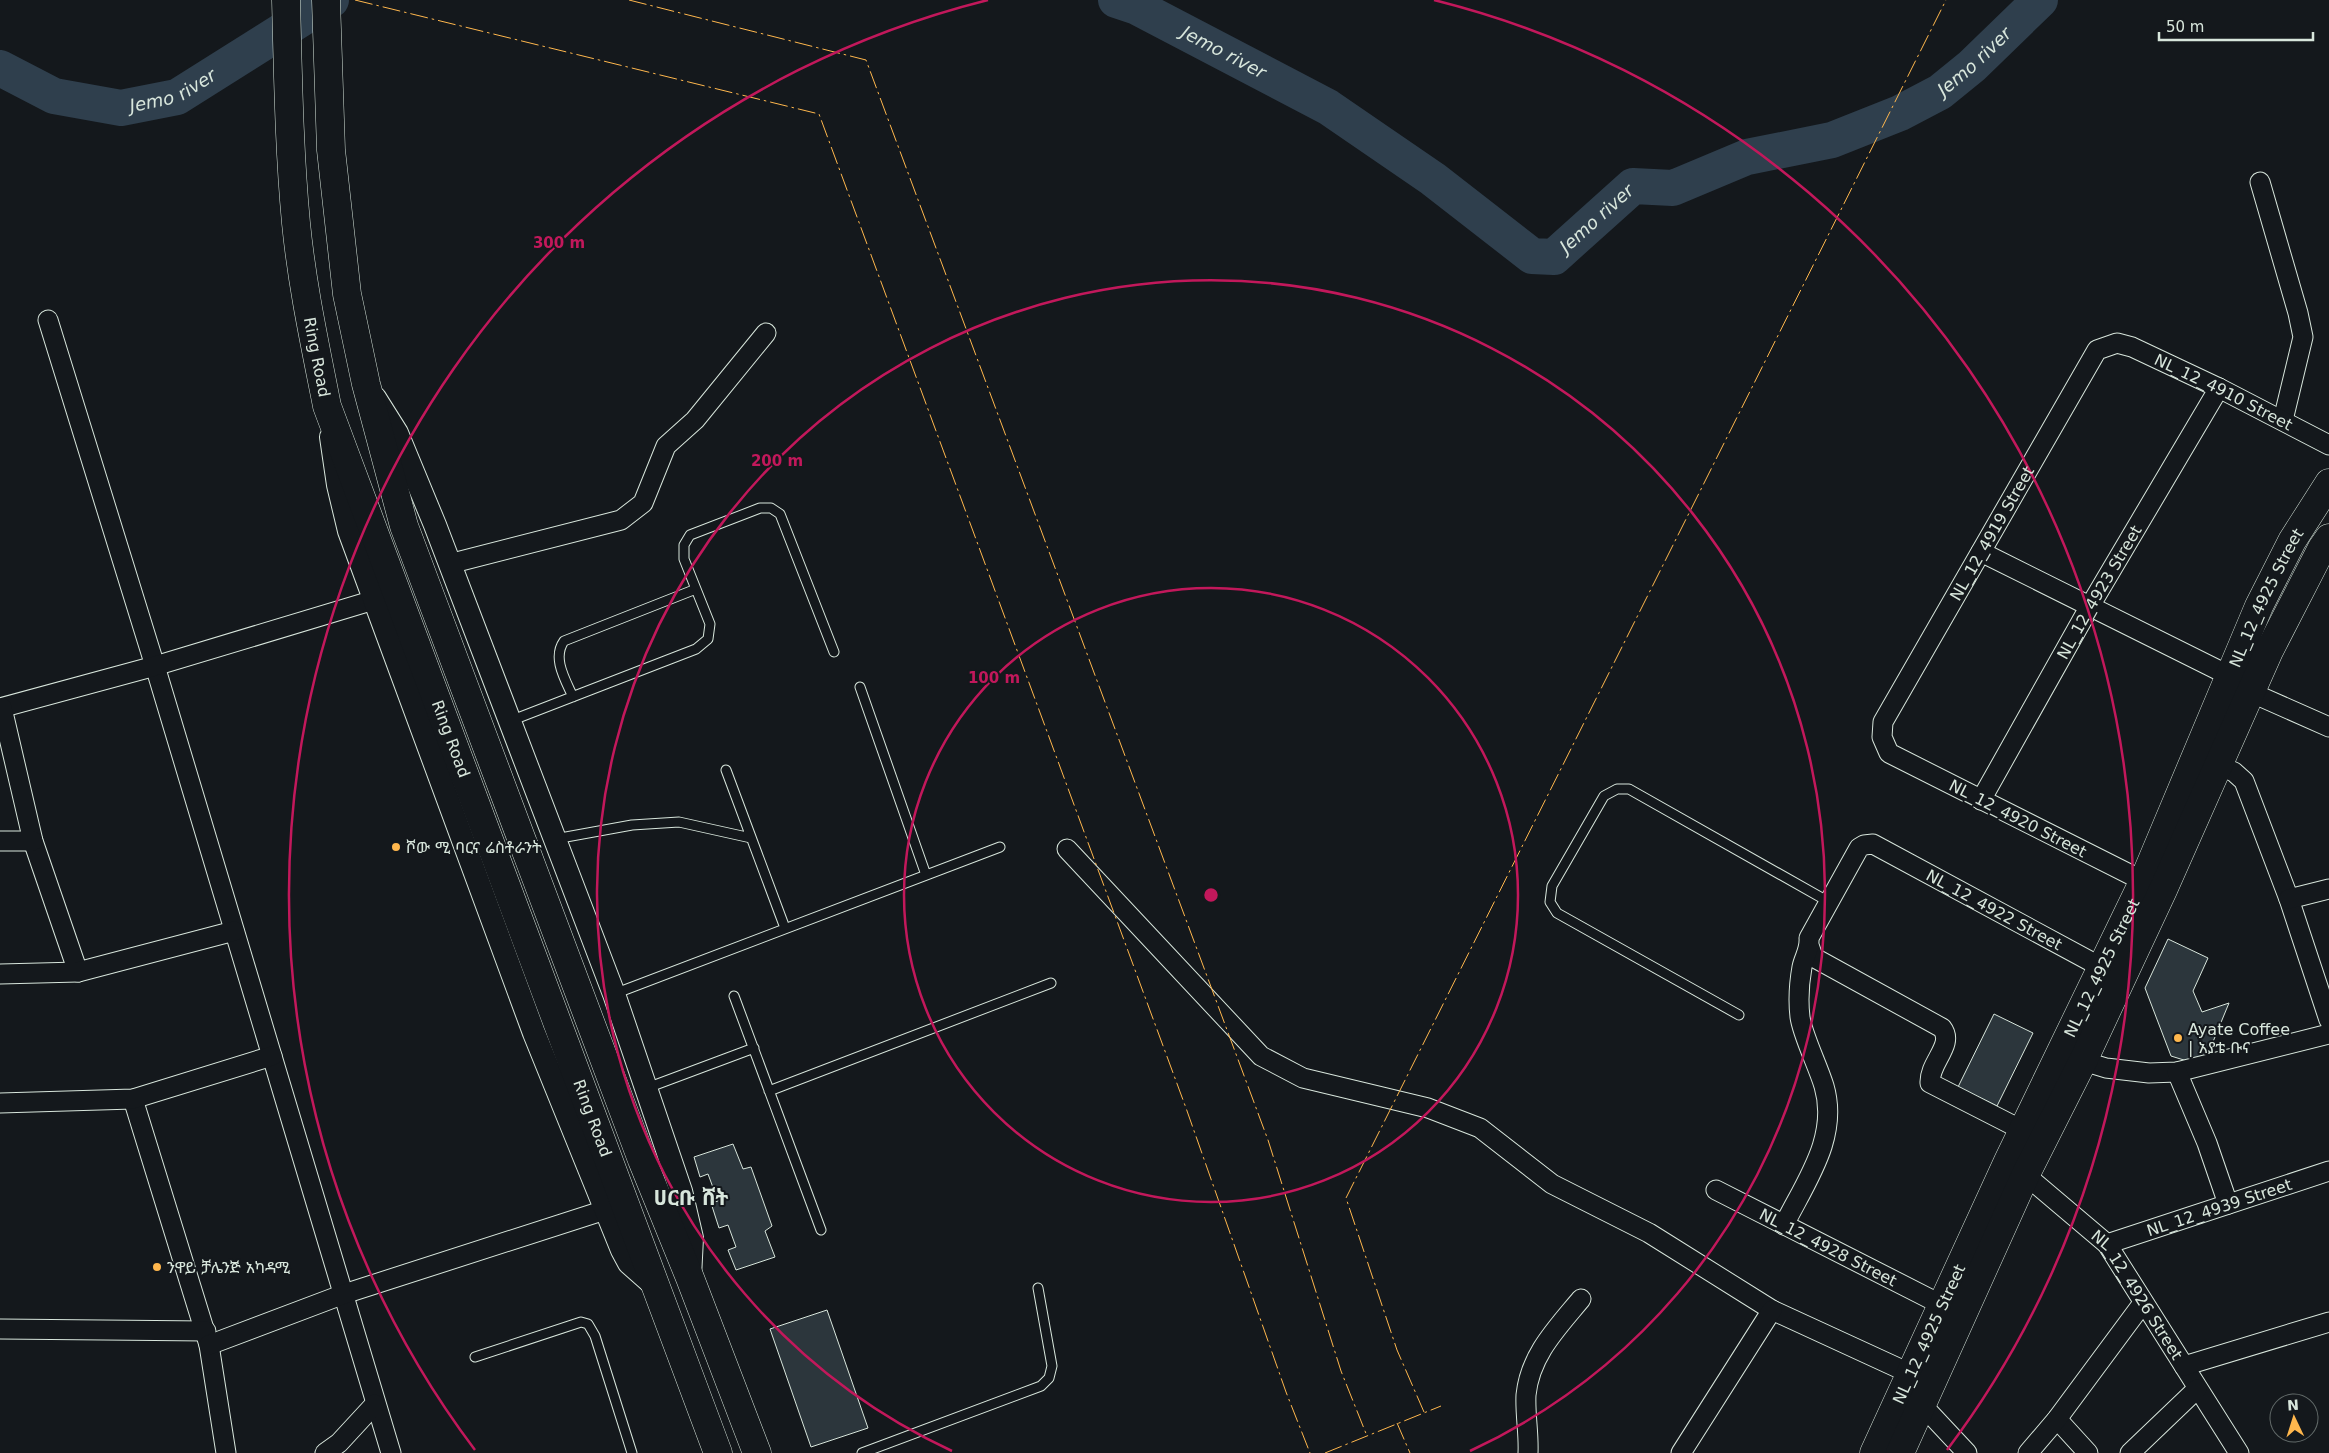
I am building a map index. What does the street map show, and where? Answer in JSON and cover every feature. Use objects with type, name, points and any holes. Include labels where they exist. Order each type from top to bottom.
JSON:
[{"type":"main road","name":"Ring Road","points":[[286,0],[288,110],[296,224],[307,307],[327,406],[718,1453]]},
{"type":"main road","name":"Ring Road","points":[[326,0],[332,150],[337,220],[347,294],[366,384],[404,526],[642,1160],[690,1278],[757,1453]]},
{"type":"main road","name":"NL_12_4925 Street","points":[[2240,684],[2246,635],[2292,541],[2329,483]]},
{"type":"main road","name":"NL_12_4925 Street","points":[[1900,1453],[1923,1406],[2017,1167],[2022,1130],[2112,974],[2153,886],[2240,684],[2291,608],[2329,538]]},
{"type":"main road","name":"NL_12_4925 Street","points":[[1874,1453],[1940,1304],[2017,1167],[2083,1061],[2112,974]]},
{"type":"street","points":[[2260,182],[2298,313],[2303,337],[2283,420]]},
{"type":"street","points":[[48,320],[391,1453]]},
{"type":"street","points":[[449,564],[622,520],[643,503],[666,446],[695,420],[766,333]]},
{"type":"street","name":"NL_12_4910 Street","points":[[2117,343],[2132,347],[2219,388],[2329,445]]},
{"type":"street","name":"NL_12_4919 Street","points":[[1882,737],[1883,722],[2097,350],[2117,343]]},
{"type":"street","points":[[366,384],[397,434],[510,721],[614,994],[681,1191],[692,1238],[690,1278]]},
{"type":"street","name":"NL_12_4923 Street","points":[[1981,800],[2090,606],[2219,388]]},
{"type":"street","points":[[327,406],[338,485],[349,531],[534,1033],[605,1210],[629,1263],[655,1286]]},
{"type":"street","points":[[1981,552],[2240,684],[2329,727]]},
{"type":"street","points":[[78,972],[33,841],[1,708],[154,666],[374,600]]},
{"type":"street","name":"NL_12_4920 Street","points":[[1882,737],[1889,752],[2153,886]]},
{"type":"street","points":[[2207,760],[2234,772],[2244,781],[2289,899],[2329,1020]]},
{"type":"street","points":[[0,841],[33,841]]},
{"type":"street","name":"NL_12_4922 Street","points":[[1829,902],[1859,848],[1864,845],[1873,844],[2112,974]]},
{"type":"street","points":[[1067,849],[1261,1056],[1302,1078],[1428,1108],[1480,1128],[1552,1184],[1649,1233],[1772,1310],[1909,1373]]},
{"type":"street","points":[[2289,899],[2329,889]]},
{"type":"street","points":[[1829,902],[1809,938],[1813,957],[1942,1028],[1947,1034],[1947,1041],[1929,1073],[1930,1083],[2022,1130]]},
{"type":"street","points":[[0,974],[78,972],[234,931]]},
{"type":"street","points":[[1784,1225],[1821,1151],[1829,1108],[1817,1063],[1800,1020],[1799,991],[1802,965],[1810,948]]},
{"type":"street","points":[[2083,1061],[2106,1068],[2149,1073],[2176,1072],[2329,1034]]},
{"type":"street","points":[[0,1103],[133,1099],[272,1056]]},
{"type":"street","points":[[2176,1072],[2207,1143],[2228,1204]]},
{"type":"street","points":[[133,1099],[208,1338],[226,1453]]},
{"type":"street","name":"NL_12_4926 Street","points":[[2017,1167],[2107,1244],[2239,1453]]},
{"type":"street","name":"NL_12_4939 Street","points":[[2107,1244],[2329,1170]]},
{"type":"street","name":"NL_12_4928 Street","points":[[1716,1190],[1940,1304]]},
{"type":"street","points":[[0,1329],[208,1338],[605,1210]]},
{"type":"street","points":[[1528,1453],[1526,1395],[1533,1362],[1555,1330],[1582,1299]]},
{"type":"street","points":[[2028,1453],[2057,1418],[2143,1302]]},
{"type":"street","points":[[1681,1453],[1772,1310]]},
{"type":"street","points":[[2184,1366],[2329,1322]]},
{"type":"street","points":[[2130,1453],[2197,1389]]},
{"type":"street","points":[[325,1453],[338,1443],[375,1404]]},
{"type":"street","points":[[1923,1406],[1967,1453]]},
{"type":"street","points":[[2057,1418],[2088,1453]]},
{"type":"lane","points":[[510,721],[696,649],[708,639],[710,624],[684,558],[684,545],[690,535],[760,508],[771,508],[780,514],[834,652]]},
{"type":"lane","points":[[572,697],[559,663],[558,649],[564,642],[696,589]]},
{"type":"lane","points":[[860,687],[926,875]]},
{"type":"lane","points":[[726,770],[786,928]]},
{"type":"lane","points":[[1739,1015],[1557,913],[1550,902],[1552,886],[1604,796],[1617,789],[1629,789],[1829,902]]},
{"type":"lane","points":[[555,839],[632,825],[679,822],[751,838]]},
{"type":"lane","points":[[614,994],[1000,847]]},
{"type":"lane","points":[[769,1091],[1051,983]]},
{"type":"lane","points":[[734,996],[821,1230]]},
{"type":"lane","points":[[647,1088],[754,1048]]},
{"type":"lane","points":[[862,1453],[1041,1386],[1049,1378],[1052,1366],[1038,1288]]},
{"type":"lane","points":[[476,1357],[581,1322],[588,1324],[595,1336],[632,1453]]},
{"type":"building","points":[[2168,939],[2208,958],[2193,991],[2202,1012],[2229,1003],[2203,1066],[2171,1056],[2145,988]]},
{"type":"building","points":[[1994,1014],[2033,1033],[1997,1106],[1958,1087]]},
{"type":"building","points":[[733,1144],[743,1169],[751,1167],[772,1226],[765,1231],[775,1257],[736,1270],[728,1250],[736,1247],[728,1225],[719,1228],[711,1203],[718,1201],[708,1174],[700,1177],[694,1157]]},
{"type":"building","points":[[827,1310],[868,1428],[811,1447],[770,1329]]},
{"type":"waterway","name":"Jemo river","points":[[0,68],[54,96],[121,108],[177,97],[331,0]]},
{"type":"waterway","name":"Jemo river","points":[[1116,0],[1137,7],[1328,107],[1433,179],[1532,256],[1554,257],[1633,186],[1673,188],[1747,157],[1832,140],[1900,113],[1940,92],[1972,66],[2040,0]]},
{"type":"power","points":[[355,0],[819,114],[1186,1108],[1286,1392],[1310,1453]]},
{"type":"power","points":[[629,0],[866,60],[1268,1140],[1341,1371],[1367,1436]]},
{"type":"power","points":[[1424,1412],[1397,1350],[1346,1198],[1946,0]]},
{"type":"power","points":[[1325,1453],[1441,1406]]},
{"type":"power","points":[[1397,1423],[1410,1453]]},
{"type":"place","name":"ሾው ሚ ባርና ሬስቶራንት","points":[[396,847]]},
{"type":"place","name":"Ayate Coffee | አያቴ ቡና","points":[[2178,1038]]},
{"type":"place","name":"ንዋይ ቻሌንጅ አካዳሚ","points":[[157,1267]]},
{"type":"district","name":"ሀርቡ ሸት","points":[[691,1198]]}]
